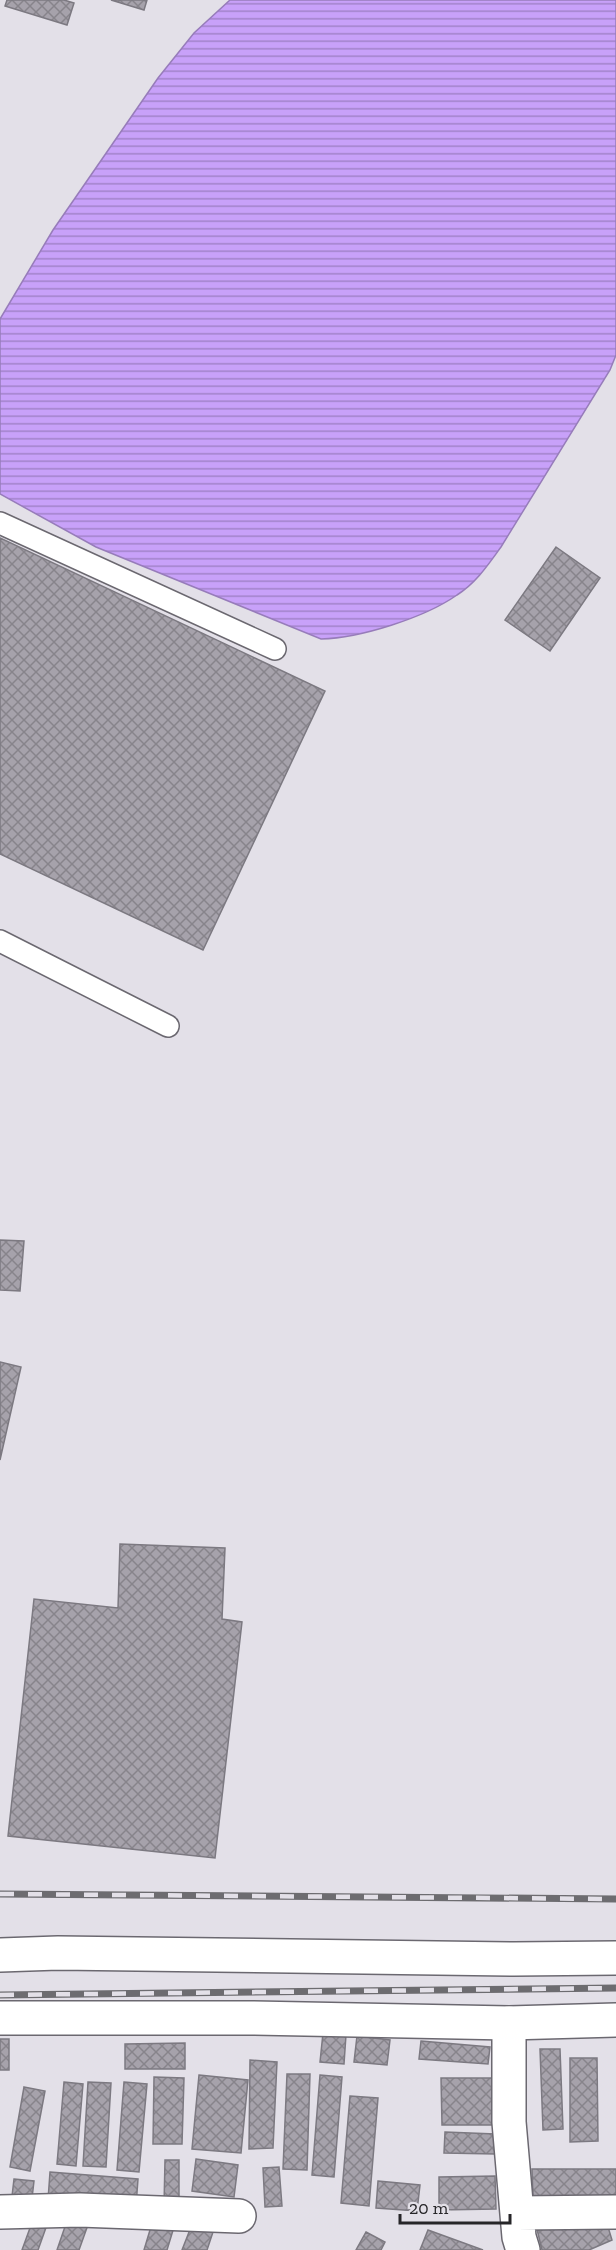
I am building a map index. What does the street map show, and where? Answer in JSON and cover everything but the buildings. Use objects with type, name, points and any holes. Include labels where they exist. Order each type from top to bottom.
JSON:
[{"type":"street","points":[[0,1955],[58,1953],[514,1959],[616,1958]]},
{"type":"street","points":[[0,2018],[250,2018],[509,2023],[616,2020]]},
{"type":"street","points":[[509,2023],[509,2122],[519,2237],[523,2250]]},
{"type":"street","points":[[0,2212],[102,2210],[239,2216]]},
{"type":"street","points":[[517,2213],[616,2212]]},
{"type":"lane","points":[[0,523],[275,649]]},
{"type":"lane","points":[[0,941],[168,1026]]},
{"type":"shaded area","points":[[230,0],[616,0],[616,355],[610,370],[501,547],[476,579],[457,595],[410,619],[354,635],[321,639],[96,547],[0,494],[0,319],[53,230],[158,78],[194,33]]},
{"type":"railway","points":[[0,1894],[616,1899]]},
{"type":"railway","points":[[0,1995],[616,1988]]}]
